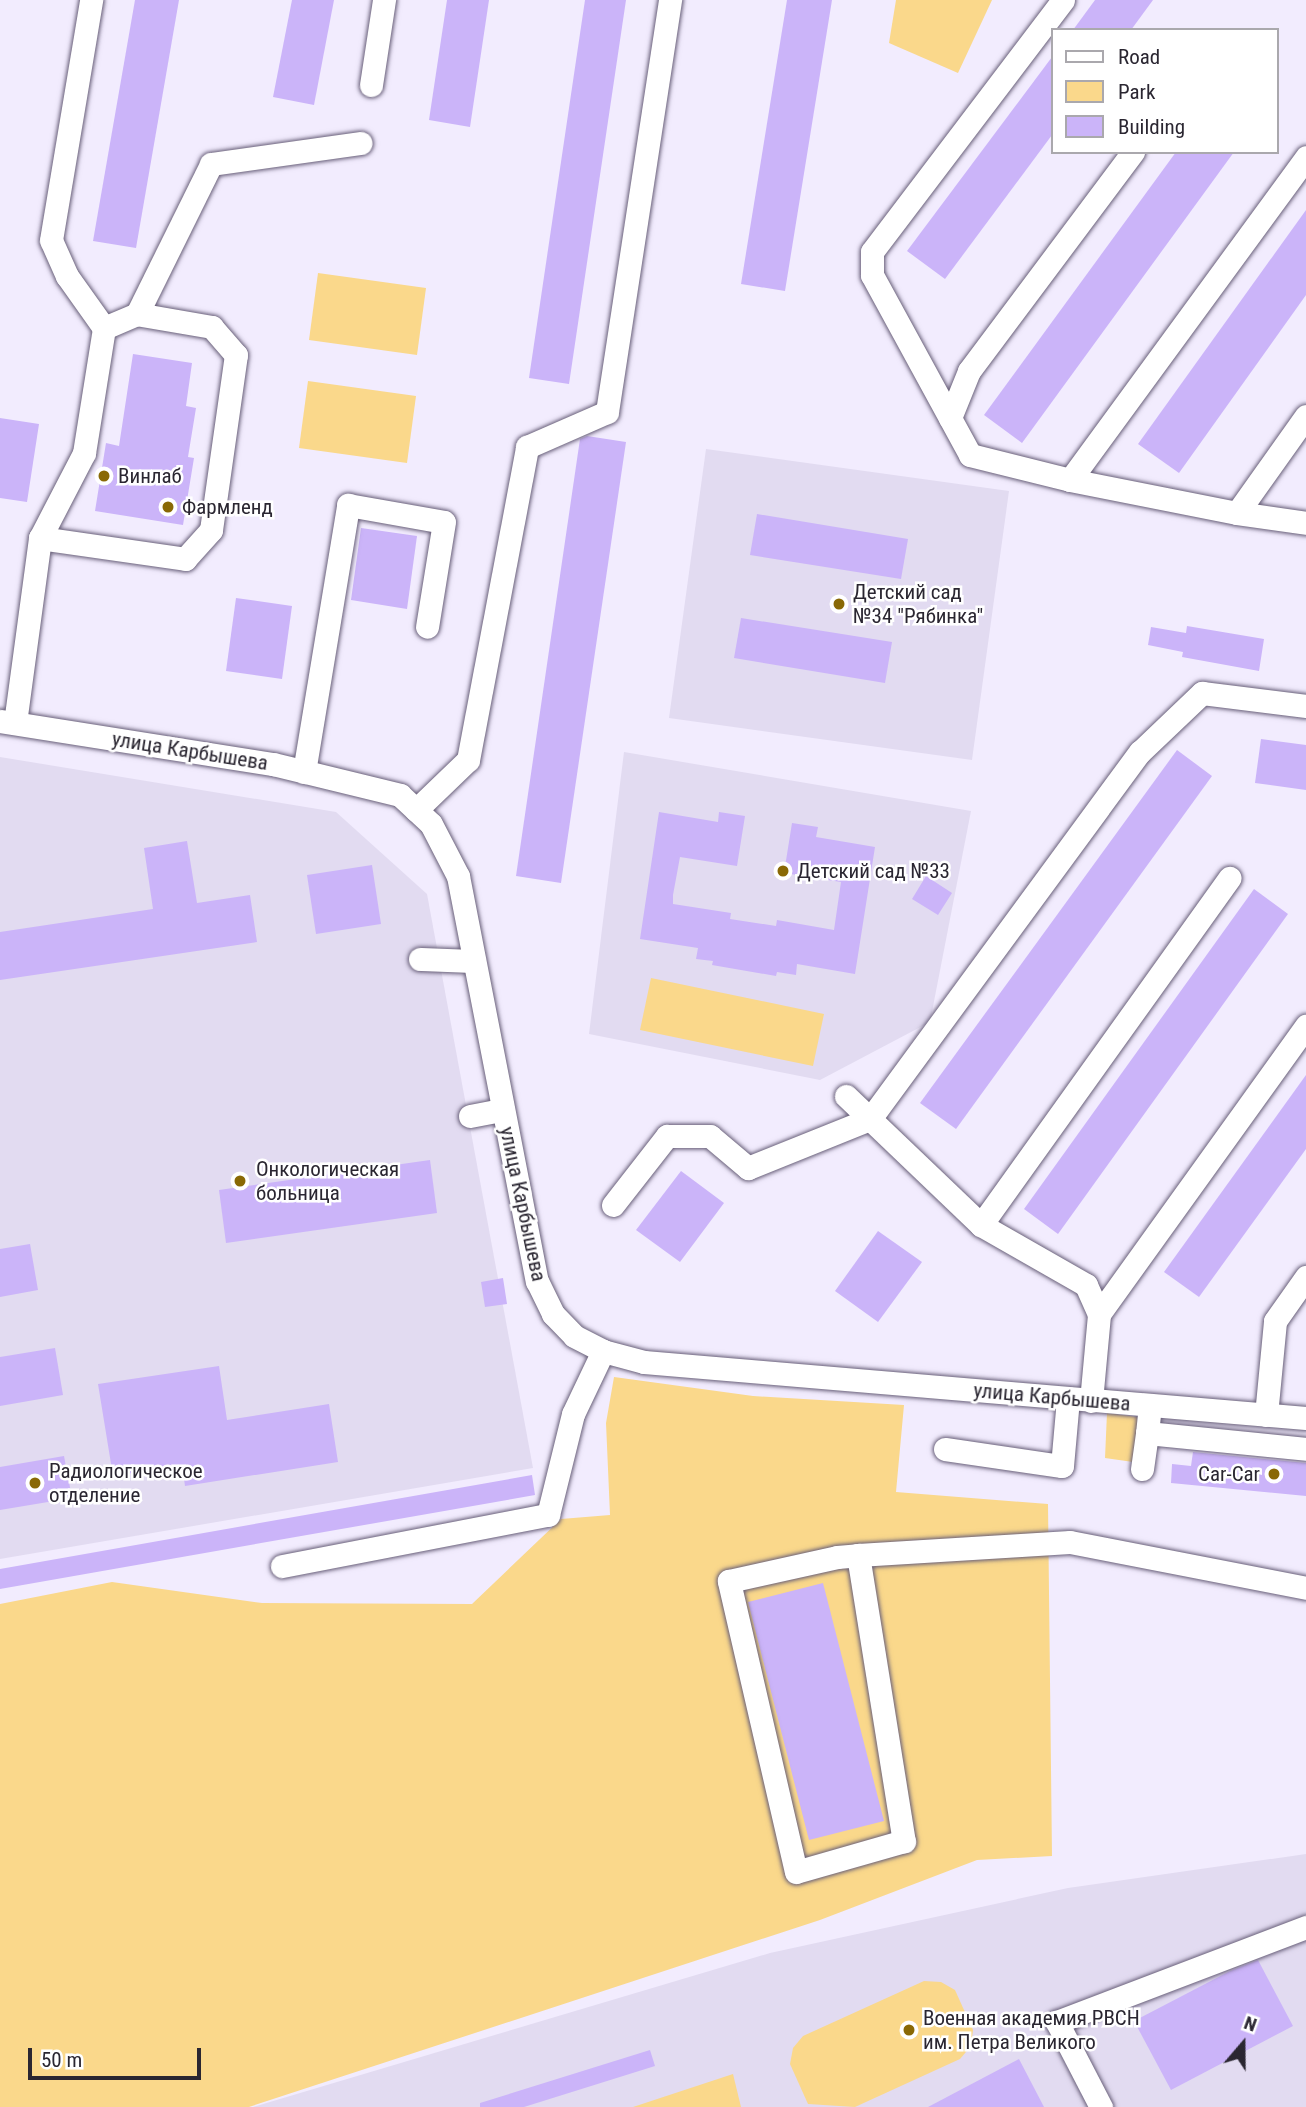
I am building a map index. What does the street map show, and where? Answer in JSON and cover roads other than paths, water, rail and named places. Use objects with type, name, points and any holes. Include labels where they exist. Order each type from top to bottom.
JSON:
[{"type":"street","points":[[7,722],[40,538],[84,453],[104,328],[67,276],[51,240],[91,0]]},
{"type":"street","points":[[371,85],[384,0]]},
{"type":"street","points":[[416,810],[468,760],[527,447],[607,412],[670,0]]},
{"type":"street","points":[[1063,0],[872,252],[872,275],[970,455],[1070,480],[1237,513],[1306,523]]},
{"type":"street","points":[[137,314],[211,164],[361,143]]},
{"type":"street","points":[[950,418],[969,371],[1132,154]]},
{"type":"street","points":[[1070,480],[1306,157]]},
{"type":"street","points":[[40,538],[185,559],[211,530],[236,355],[212,327],[137,314],[104,328]]},
{"type":"street","points":[[1237,513],[1306,416]]},
{"type":"street","points":[[304,772],[348,505],[444,522],[427,627]]},
{"type":"street","points":[[613,1205],[667,1136],[710,1136],[748,1168],[870,1119],[1140,752],[1202,693],[1306,706]]},
{"type":"street","name":"улица Карбышева","points":[[7,722],[304,772],[400,795],[431,824],[458,876],[537,1281],[553,1314],[575,1336],[603,1351],[644,1362],[1306,1418]]},
{"type":"street","points":[[981,1225],[1229,878]]},
{"type":"street","points":[[420,959],[474,961]]},
{"type":"street","points":[[1099,1314],[1306,1026]]},
{"type":"street","points":[[846,1096],[981,1225],[1086,1285],[1099,1314],[1091,1401]]},
{"type":"street","points":[[470,1116],[502,1110]]},
{"type":"street","points":[[1266,1415],[1275,1321],[1306,1277]]},
{"type":"street","points":[[282,1566],[548,1515],[573,1414],[603,1351]]},
{"type":"street","points":[[944,1449],[1062,1466],[1068,1399]]},
{"type":"street","points":[[1142,1469],[1150,1405]]},
{"type":"street","points":[[1147,1433],[1306,1449]]},
{"type":"street","points":[[858,1555],[904,1841],[796,1872],[729,1581],[837,1557],[858,1555],[1070,1542],[1306,1588]]},
{"type":"street","points":[[1101,2107],[1057,2022],[1306,1927]]},
{"type":"place","name":"Винлаб","points":[[104,476]]},
{"type":"place","name":"Фармленд","points":[[168,507]]},
{"type":"place","name":"Детский сад №34 \"Рябинка\"","points":[[839,604]]},
{"type":"place","name":"Детский сад №33","points":[[783,871]]},
{"type":"place","name":"Онкологическая больница","points":[[240,1181]]},
{"type":"place","name":"Car-Car","points":[[1274,1474]]},
{"type":"place","name":"Радиологическое отделение","points":[[35,1483]]},
{"type":"place","name":"Военная академия РВСН им. Петра Великого","points":[[909,2030]]}]
